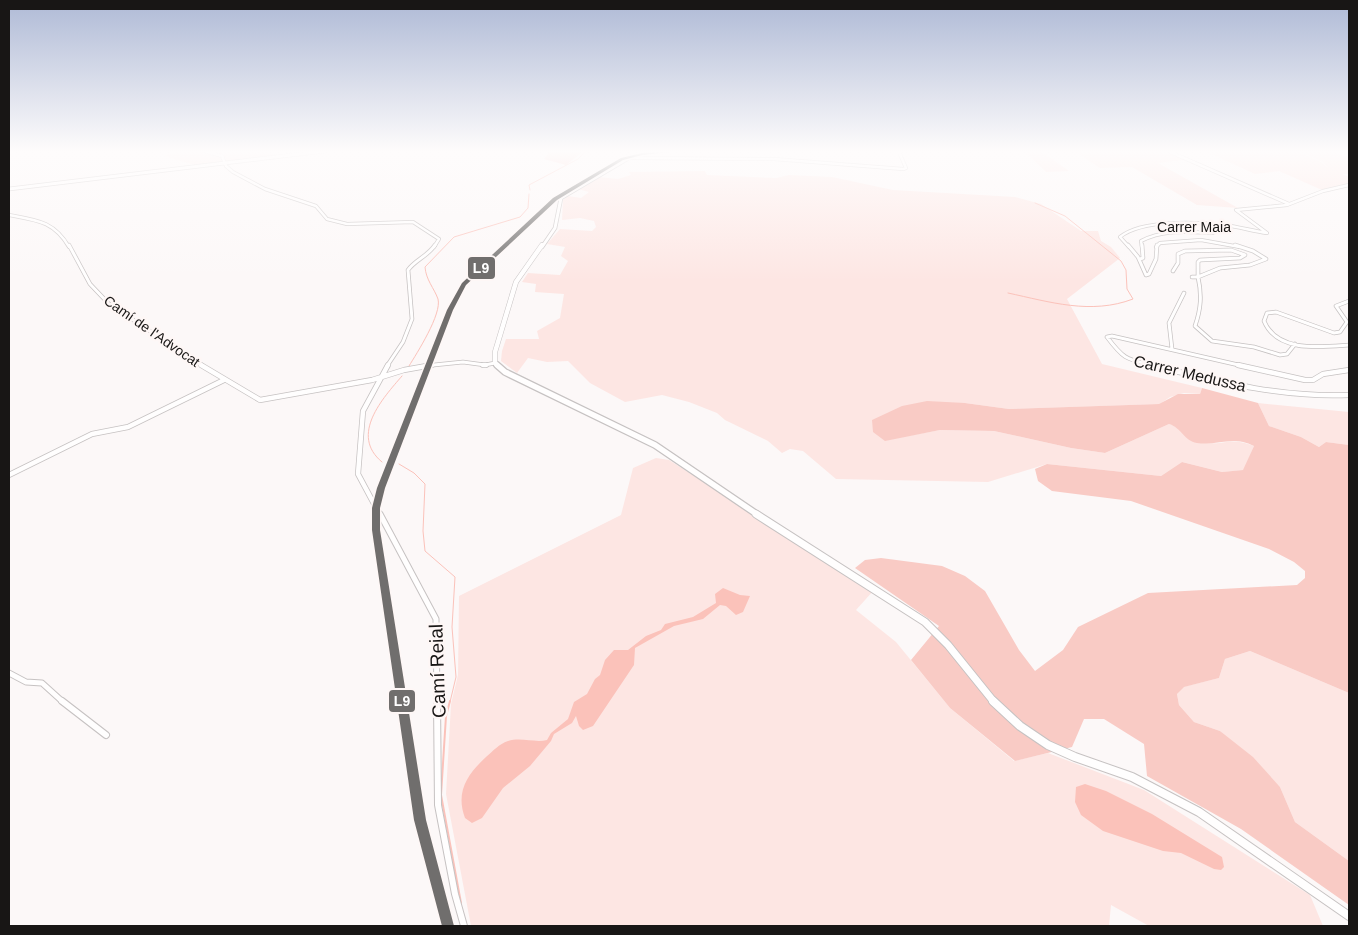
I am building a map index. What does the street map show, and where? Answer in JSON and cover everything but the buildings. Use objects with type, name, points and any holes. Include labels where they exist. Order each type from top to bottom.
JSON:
[{"type":"main road","points":[[567,195],[561,198],[555,228],[516,282],[496,352],[495,364],[505,372],[655,444],[714,487],[925,622],[940,636],[988,695],[1036,738],[1070,756],[1128,776],[1154,788],[1276,865],[1349,916]]},
{"type":"street","name":"Camí Reial","points":[[282,195],[319,207],[327,219],[347,224],[413,222],[420,224],[431,236],[440,238],[432,250],[413,263],[408,270],[412,320],[403,342],[379,378],[363,411],[358,474],[436,619],[438,805],[454,894],[464,926]]},
{"type":"street","points":[[1268,195],[1289,204],[1313,195]]},
{"type":"street","name":"Carrer Maia","points":[[1198,277],[1220,268],[1252,265],[1266,258],[1230,243],[1186,241],[1157,245],[1156,258],[1149,274],[1144,273],[1140,259],[1120,236],[1156,226],[1195,224],[1222,225],[1267,233],[1236,210],[1289,204]]},
{"type":"street","name":"Camí de l'Advocat","points":[[9,215],[32,219],[53,226],[68,244],[90,284],[109,304],[253,397],[264,401],[379,378]]},
{"type":"street","points":[[1140,259],[1143,259],[1141,241],[1146,238],[1174,234],[1213,234]]},
{"type":"street","points":[[1173,271],[1178,263],[1178,254],[1185,250],[1227,250],[1245,255],[1240,258],[1200,260],[1198,262],[1198,277],[1201,291],[1200,312],[1195,324],[1207,339],[1214,342],[1254,347],[1282,355],[1289,353],[1295,344]]},
{"type":"street","points":[[1192,277],[1198,277]]},
{"type":"street","name":"Carrer Medussa","points":[[1172,349],[1169,323],[1184,293]]},
{"type":"street","points":[[1349,301],[1336,306],[1348,322],[1340,332],[1333,333],[1281,314],[1266,314],[1265,325],[1270,333],[1278,339],[1295,344],[1311,347],[1349,345]]},
{"type":"street","name":"Carrer Medussa","points":[[1348,371],[1323,374],[1313,380],[1305,380],[1172,349],[1112,336],[1107,337],[1121,356],[1126,359],[1269,390],[1327,396],[1349,395]]},
{"type":"street","points":[[379,378],[404,370],[463,362],[485,366],[495,364]]},
{"type":"street","points":[[9,475],[92,434],[128,427],[224,380]]},
{"type":"street","points":[[9,673],[26,682],[42,683],[72,710],[106,736]]},
{"type":"shaded area","points":[[585,195],[974,195],[1015,197],[1041,204],[1081,231],[1098,231],[1101,241],[1111,247],[1120,258],[1067,299],[1102,364],[1202,388],[1200,394],[1184,393],[1170,397],[1160,404],[1009,409],[965,403],[885,440],[940,430],[994,431],[1071,448],[1105,453],[1169,424],[1201,442],[1239,442],[1254,446],[1244,470],[1222,472],[1182,462],[1161,476],[1047,464],[988,482],[836,479],[803,451],[790,449],[782,453],[768,441],[725,420],[717,413],[689,402],[662,395],[625,402],[590,383],[568,361],[547,362],[528,358],[517,373],[501,361],[506,339],[539,339],[537,331],[560,318],[564,294],[535,292],[536,284],[522,282],[528,273],[560,275],[568,261],[561,256],[565,247],[547,244],[560,229],[592,231],[596,227],[594,221],[580,218],[562,220],[563,200],[568,196],[581,198]]},
{"type":"shaded area","points":[[1179,195],[1214,195],[1238,208],[1197,205]]},
{"type":"shaded area","points":[[1202,388],[1258,403],[1269,426],[1301,437],[1319,447],[1326,442],[1349,445],[1349,693],[1250,651],[1225,659],[1219,678],[1184,687],[1177,694],[1179,705],[1194,722],[1220,731],[1253,757],[1280,787],[1295,822],[1349,861],[1349,905],[1241,829],[1147,776],[1144,744],[1104,719],[1084,719],[1072,747],[1015,761],[950,708],[911,660],[939,626],[855,568],[865,560],[881,558],[942,566],[965,576],[985,591],[1019,650],[1035,671],[1063,650],[1078,627],[1148,593],[1297,585],[1305,578],[1305,571],[1294,562],[1269,549],[1131,501],[1052,491],[1038,481],[1035,469],[1047,464],[1161,476],[1182,462],[1222,472],[1243,470],[1254,446],[1246,443],[1232,441],[1197,443],[1189,440],[1177,428],[1169,424],[1105,453],[1071,448],[994,431],[940,430],[885,441],[873,432],[872,420],[902,406],[927,401],[965,403],[1009,409],[1159,404],[1178,394],[1200,394]]},
{"type":"shaded area","points":[[1258,403],[1349,412],[1349,445],[1326,442],[1319,447],[1301,437],[1269,426]]},
{"type":"shaded area","points":[[656,458],[669,460],[874,590],[856,610],[896,642],[950,708],[1014,761],[1048,753],[1144,790],[1310,895],[1323,926],[1149,926],[1111,905],[1109,926],[471,926],[446,794],[451,704],[458,675],[459,596],[621,515],[633,468]]},
{"type":"shaded area","points":[[723,588],[740,595],[750,596],[743,612],[736,615],[726,606],[720,605],[703,619],[674,626],[635,648],[634,665],[593,726],[583,730],[579,726],[576,716],[572,723],[554,734],[551,741],[530,766],[503,788],[482,818],[472,823],[465,818],[462,799],[465,784],[474,770],[494,750],[505,742],[513,740],[547,740],[551,733],[568,719],[574,702],[587,694],[595,679],[600,675],[605,660],[614,650],[628,650],[646,636],[661,630],[665,624],[693,617],[716,603],[715,594]]},
{"type":"shaded area","points":[[1250,651],[1349,693],[1349,861],[1295,822],[1280,787],[1220,731],[1194,722],[1179,705],[1177,694],[1183,687],[1219,678],[1225,659]]},
{"type":"shaded area","points":[[1085,784],[1106,791],[1152,814],[1222,857],[1224,867],[1221,870],[1214,869],[1181,853],[1163,851],[1103,831],[1081,815],[1075,802],[1076,787]]},
{"type":"waterway","points":[[409,366],[433,323],[438,306],[438,299],[428,280],[425,267],[454,237],[520,217],[528,208],[529,195]]},
{"type":"waterway","points":[[1008,293],[1055,303],[1086,307],[1117,304],[1133,299],[1127,289],[1126,270],[1121,261],[1065,216],[1035,203]]},
{"type":"waterway","points":[[382,462],[373,451],[369,440],[369,429],[372,417],[386,395],[402,376]]},
{"type":"waterway","points":[[399,464],[414,473],[425,484],[423,531],[425,551],[455,577],[452,627],[456,677],[450,702]]},
{"type":"waterway","points":[[450,701],[446,716],[441,795],[461,903]]},
{"type":"transit line","name":"L9","points":[[448,926],[420,820],[376,530],[376,508],[381,488],[450,310],[464,284],[555,199],[562,195]]}]
